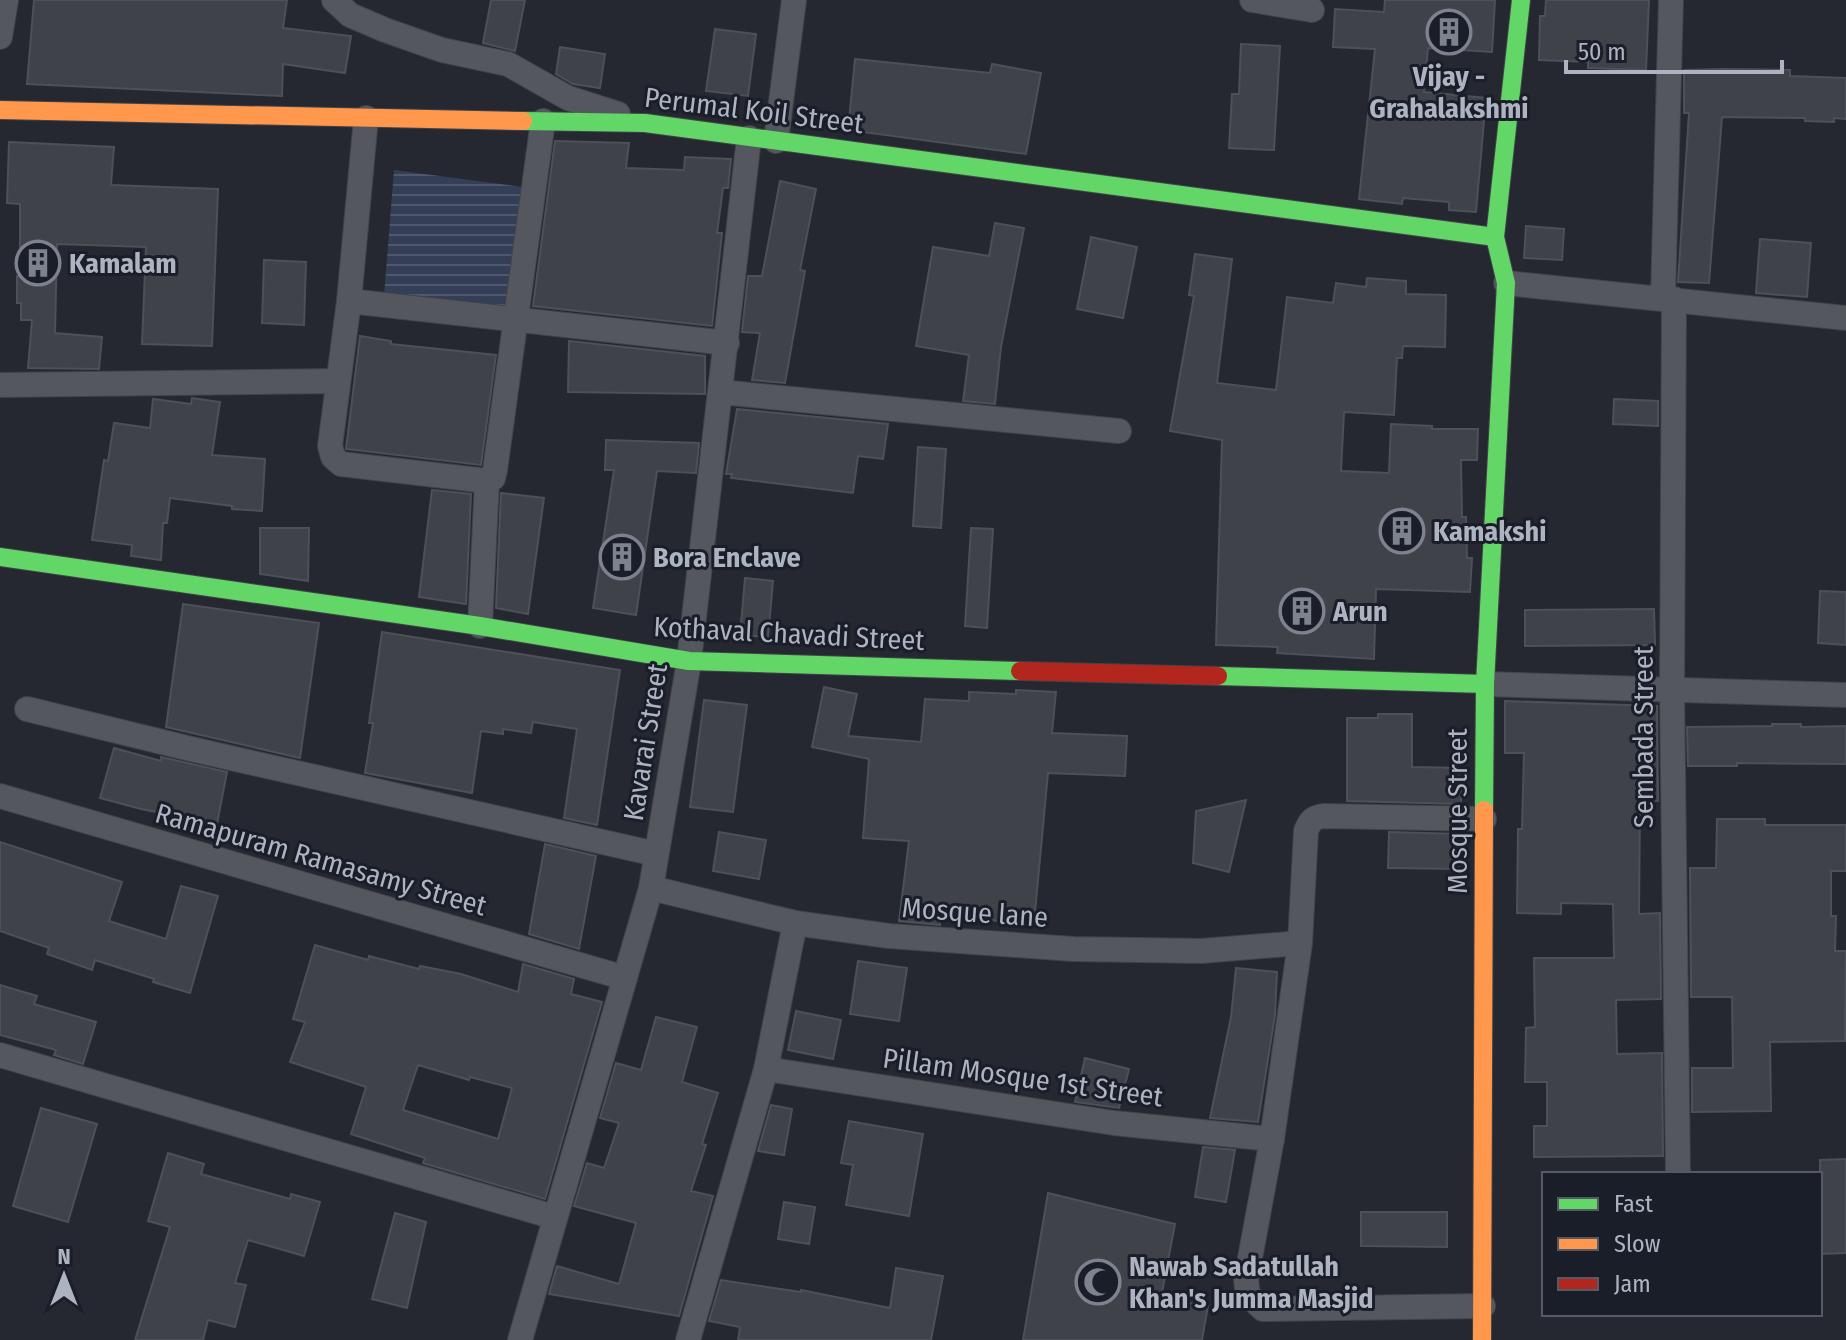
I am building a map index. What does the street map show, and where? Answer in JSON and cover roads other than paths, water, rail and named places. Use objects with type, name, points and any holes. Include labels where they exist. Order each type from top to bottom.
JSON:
[{"type":"street","points":[[0,37],[6,0]]},
{"type":"street","points":[[334,0],[350,15],[385,30],[442,50],[508,64],[568,98],[645,123]]},
{"type":"street","points":[[776,141],[794,0]]},
{"type":"street","points":[[1252,0],[1312,10]]},
{"type":"street","name":"Mosque Street","points":[[1482,1340],[1485,684],[1506,283],[1495,237],[1521,0]]},
{"type":"street","name":"Sembada Street","points":[[1671,0],[1668,298],[1678,1172]]},
{"type":"street","name":"Perumal Koil Street","points":[[0,110],[645,123],[1495,237]]},
{"type":"street","points":[[366,118],[349,301],[330,446],[333,457],[341,464],[487,481],[493,478],[495,470],[543,121]]},
{"type":"street","name":"Kavarai Street","points":[[520,1340],[651,888],[689,661],[749,138]]},
{"type":"street","points":[[1506,283],[1846,318]]},
{"type":"street","points":[[349,301],[727,343]]},
{"type":"street","points":[[0,385],[337,381]]},
{"type":"street","points":[[720,392],[1119,431]]},
{"type":"street","points":[[480,626],[487,481]]},
{"type":"street","name":"Kothaval Chavadi Street","points":[[0,557],[480,626],[689,661],[1485,684]]},
{"type":"street","points":[[1485,684],[1846,695]]},
{"type":"street","points":[[27,709],[656,854]]},
{"type":"street","name":"Ramapuram Ramasamy Street","points":[[0,796],[625,978]]},
{"type":"street","points":[[1483,1306],[1263,1309],[1248,1295],[1246,1280],[1272,1139],[1300,943],[1309,822],[1316,817],[1484,819]]},
{"type":"street","name":"Mosque lane","points":[[651,888],[795,923],[889,936],[1073,949],[1201,951],[1300,943]]},
{"type":"street","points":[[688,1340],[766,1069],[795,923]]},
{"type":"street","points":[[0,1055],[554,1217]]},
{"type":"street","name":"Pillam Mosque 1st Street","points":[[766,1069],[1114,1123],[1272,1139]]},
{"type":"water","points":[[394,170],[524,187],[513,308],[384,296]]},
{"type":"place","name":"Vijay - Grahalakshmi","points":[[1449,32]]},
{"type":"place","name":"Kamalam","points":[[38,263]]},
{"type":"place","name":"Kamakshi","points":[[1402,531]]},
{"type":"place","name":"Bora Enclave","points":[[622,557]]},
{"type":"place","name":"Arun","points":[[1302,611]]},
{"type":"place","name":"Nawab Sadatullah Khan's Jumma Masjid","points":[[1098,1282]]}]
